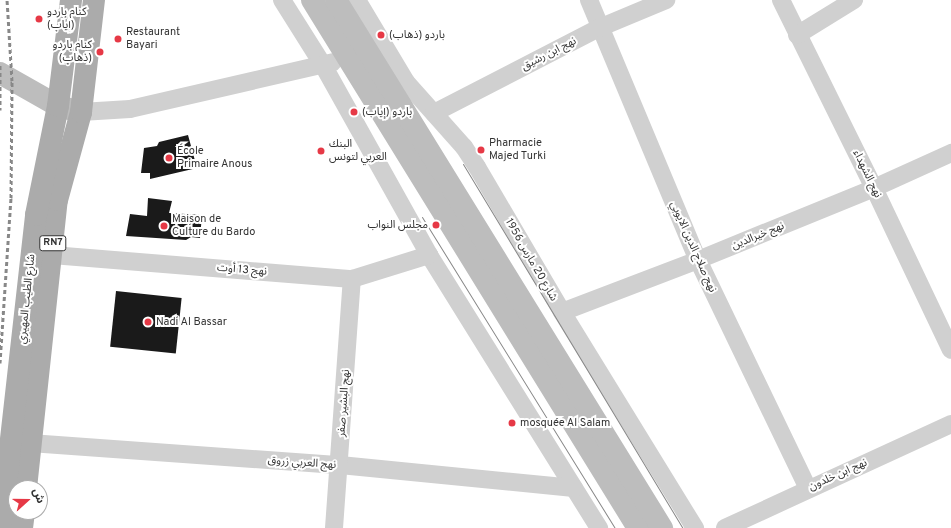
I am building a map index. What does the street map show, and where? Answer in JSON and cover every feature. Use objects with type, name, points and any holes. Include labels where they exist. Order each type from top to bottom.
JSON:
[{"type":"main road","name":"شارع الطيب المهيري","points":[[1,528],[36,215],[58,106],[71,0]]},
{"type":"main road","name":"شارع الطيب المهيري","points":[[27,480],[57,200],[81,112],[94,0]]},
{"type":"main road","points":[[312,0],[334,36],[357,54],[662,528]]},
{"type":"main road","points":[[336,0],[357,54],[638,528]]},
{"type":"main road","points":[[0,73],[58,106],[81,112]]},
{"type":"street","points":[[282,0],[323,65],[429,255],[599,528]]},
{"type":"street","name":"شارع 20 مارس 1956","points":[[357,0],[406,82],[469,154],[562,312],[695,528]]},
{"type":"street","name":"نهج صلاح الدين الايوبي","points":[[589,0],[599,28],[698,260],[808,489]]},
{"type":"street","name":"نهج ابن رشيق","points":[[434,113],[599,28],[666,0]]},
{"type":"street","name":"نهج الشهداء","points":[[781,0],[874,188],[951,350]]},
{"type":"street","points":[[797,34],[854,0]]},
{"type":"street","points":[[81,112],[130,109],[259,77],[323,65],[357,54]]},
{"type":"street","name":"نهج خيرالدين","points":[[562,312],[698,260],[874,188],[951,153]]},
{"type":"street","name":"نهج 13 أوت","points":[[52,255],[352,279],[429,255]]},
{"type":"street","name":"نهج البشير صفر","points":[[334,528],[340,465],[352,279]]},
{"type":"street","name":"نهج ابن خلدون","points":[[725,528],[951,424]]},
{"type":"street","name":"نهج العربي زروق","points":[[30,444],[340,465],[574,488]]},
{"type":"building","name":"École Primaire Anous","points":[[188,135],[197,168],[150,179],[150,173],[141,173],[144,148],[157,146],[159,142]]},
{"type":"building","name":"Maison de Culture du Bardo","points":[[148,198],[172,201],[169,213],[202,215],[200,238],[191,237],[186,240],[126,236],[130,214],[147,216]]},
{"type":"building","name":"Nadi Al Bassar","points":[[116,291],[182,298],[176,354],[110,347]]},
{"type":"tram line","points":[[463,164],[683,528]]},
{"type":"tram line","points":[[422,217],[615,528]]},
{"type":"railway","points":[[0,363],[11,198],[12,81],[7,0]]},
{"type":"railway","points":[[0,65],[0,110]]},
{"type":"place","name":"كنام باردو (إياب)","points":[[39,19]]},
{"type":"place","name":"باردو (ذهاب)","points":[[381,35]]},
{"type":"place","name":"Restaurant Bayari","points":[[118,39]]},
{"type":"place","name":"كنام باردو (ذهاب)","points":[[100,52]]},
{"type":"place","name":"باردو (إياب)","points":[[354,112]]},
{"type":"place","name":"Pharmacie Majed Turki","points":[[481,150]]},
{"type":"place","name":"البنك العربي لتونس","points":[[321,151]]},
{"type":"place","name":"École Primaire Anous","points":[[169,158]]},
{"type":"place","name":"مجلس النواب","points":[[436,225]]},
{"type":"place","name":"Maison de Culture du Bardo","points":[[164,226]]},
{"type":"place","name":"Nadi Al Bassar","points":[[148,322]]},
{"type":"place","name":"mosquée Al Salam","points":[[512,423]]}]
